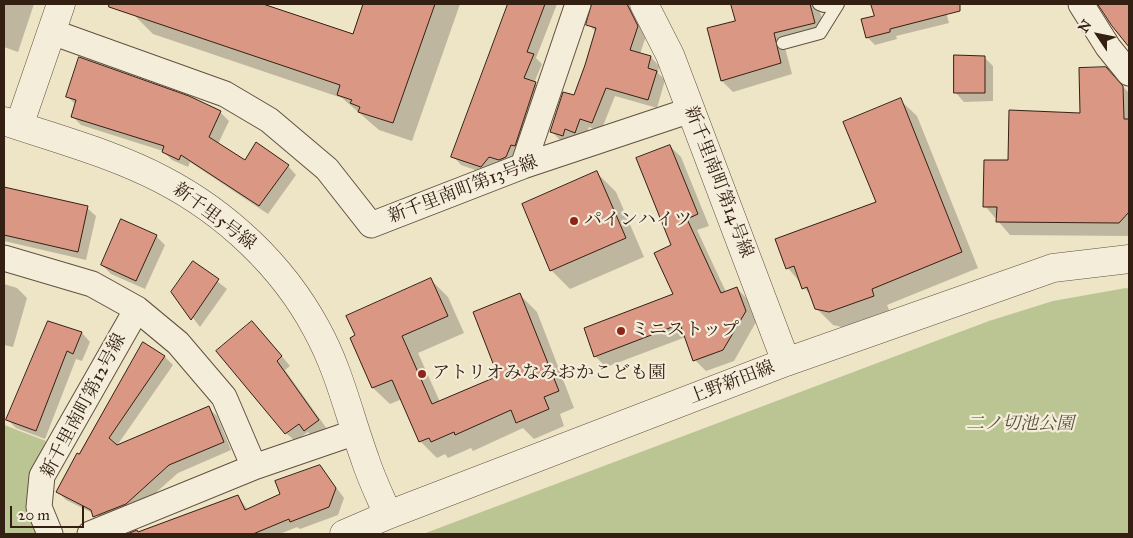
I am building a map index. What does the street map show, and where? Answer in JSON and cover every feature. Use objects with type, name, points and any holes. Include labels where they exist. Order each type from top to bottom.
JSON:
[{"type":"street","points":[[12,124],[52,32],[61,4]]},
{"type":"street","points":[[523,166],[578,4]]},
{"type":"street","name":"新千里南町第14号線","points":[[644,4],[670,55],[786,362]]},
{"type":"street","points":[[1081,4],[1108,47],[1129,73]]},
{"type":"street","name":"新千里南町第13号線","points":[[52,32],[225,94],[269,120],[327,169],[371,225],[523,166],[691,110]]},
{"type":"street","name":"新千里5号線","points":[[12,124],[130,165],[163,179],[196,200],[241,233],[279,274],[317,328],[337,373],[365,460],[388,514]]},
{"type":"street","points":[[4,258],[92,284],[137,309],[178,343],[224,397],[254,467]]},
{"type":"street","name":"上野新田線","points":[[344,534],[388,514],[786,362],[1053,268],[1129,259]]},
{"type":"street","name":"新千里南町第12号線","points":[[50,534],[38,507],[42,476],[137,309]]},
{"type":"street","points":[[90,534],[254,467],[356,432]]},
{"type":"lane","points":[[819,4],[824,6],[829,4]]},
{"type":"lane","points":[[784,43],[820,32],[838,4]]},
{"type":"green space","name":"二ノ切池公園","points":[[1129,289],[1129,534],[423,534],[989,321],[1053,301]]},
{"type":"green space","points":[[4,425],[46,441],[36,465],[28,504],[36,534],[4,534]]},
{"type":"building","points":[[109,4],[263,4],[353,34],[363,4],[435,4],[393,123],[358,112],[360,107],[350,103],[352,100],[337,95],[340,85],[109,7]]},
{"type":"building","points":[[508,4],[545,4],[527,52],[534,54],[524,78],[536,82],[515,146],[511,145],[506,157],[499,160],[489,157],[481,167],[451,157]]},
{"type":"building","points":[[592,4],[627,4],[638,26],[630,50],[651,56],[648,68],[657,71],[648,100],[606,88],[592,123],[580,119],[575,133],[565,129],[563,136],[550,132],[563,92],[574,95],[585,65],[596,28],[586,25]]},
{"type":"building","points":[[731,4],[810,4],[815,23],[774,33],[781,63],[721,81],[707,28],[735,21]]},
{"type":"building","points":[[871,4],[960,4],[960,11],[890,29],[890,32],[866,38],[861,19],[874,16]]},
{"type":"building","points":[[1098,4],[1129,4],[1129,47],[1112,26]]},
{"type":"building","points":[[954,55],[985,56],[985,93],[954,93]]},
{"type":"building","points":[[79,57],[189,96],[221,111],[209,137],[245,160],[256,142],[289,165],[259,206],[181,155],[179,160],[162,152],[164,146],[71,117],[76,100],[66,97]]},
{"type":"building","points":[[1106,67],[1123,86],[1124,119],[1129,119],[1129,212],[1119,223],[996,222],[997,207],[983,207],[984,160],[1008,160],[1009,110],[1080,113],[1079,68]]},
{"type":"building","points":[[901,98],[962,252],[872,289],[874,296],[829,312],[815,309],[807,287],[802,289],[794,266],[786,269],[775,239],[876,202],[843,122]]},
{"type":"building","points":[[670,145],[698,214],[687,219],[721,293],[737,287],[746,311],[723,350],[693,361],[680,324],[594,357],[584,328],[673,294],[654,253],[671,245],[636,158]]},
{"type":"building","name":"パインハイツ","points":[[597,171],[626,238],[550,271],[522,204]]},
{"type":"building","points":[[4,187],[88,206],[78,252],[4,235]]},
{"type":"building","points":[[121,219],[157,235],[136,281],[101,265]]},
{"type":"building","points":[[193,261],[219,279],[191,320],[171,292]]},
{"type":"building","points":[[431,278],[448,316],[402,336],[432,404],[498,376],[473,312],[520,293],[559,391],[544,397],[549,409],[516,423],[511,410],[455,435],[454,432],[431,442],[429,438],[419,442],[392,380],[372,388],[350,338],[355,335],[346,316]]},
{"type":"building","points":[[48,321],[82,332],[73,354],[67,351],[36,431],[6,420]]},
{"type":"building","points":[[252,321],[282,356],[277,361],[319,420],[304,431],[299,424],[285,434],[216,351]]},
{"type":"building","points":[[143,342],[165,356],[109,438],[117,445],[209,406],[224,442],[169,465],[126,504],[93,517],[91,510],[56,492]]},
{"type":"building","points":[[320,465],[336,488],[329,507],[290,522],[289,519],[253,534],[127,534],[137,530],[138,532],[238,495],[245,510],[280,494],[275,481]]},
{"type":"place","name":"パインハイツ","points":[[574,221]]},
{"type":"place","name":"ミニストップ","points":[[621,331]]},
{"type":"place","name":"アトリオみなみおかこども園","points":[[422,374]]}]
